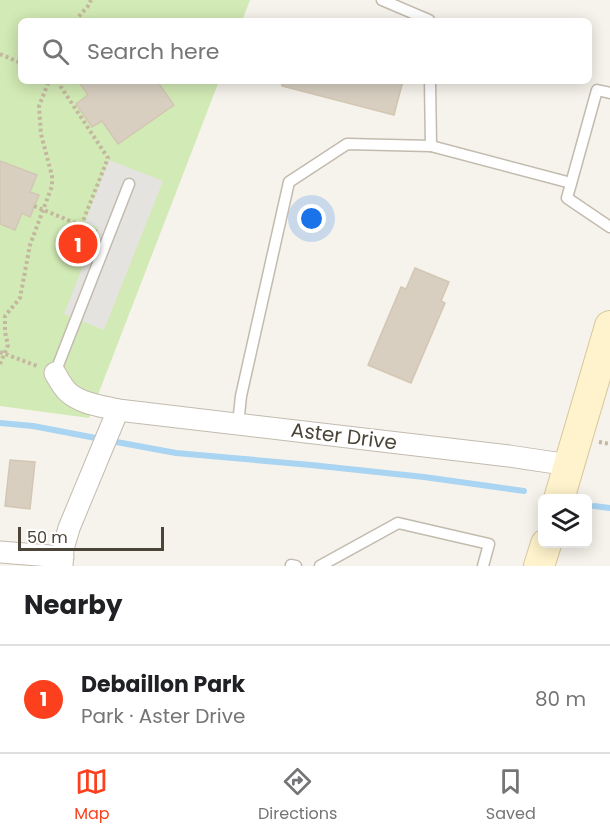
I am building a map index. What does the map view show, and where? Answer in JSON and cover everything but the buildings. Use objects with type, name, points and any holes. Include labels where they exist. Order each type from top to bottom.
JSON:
[{"type":"main road","points":[[560,494],[610,326]]},
{"type":"main road","points":[[539,566],[544,548]]},
{"type":"street","name":"Aster Drive","points":[[55,373],[67,391],[75,397],[118,410],[497,454],[569,465]]},
{"type":"street","points":[[0,552],[62,562],[69,528],[118,410]]},
{"type":"lane","points":[[382,0],[424,18]]},
{"type":"lane","points":[[430,84],[431,146]]},
{"type":"lane","points":[[610,93],[597,90],[567,198],[610,227]]},
{"type":"lane","points":[[238,424],[241,396],[289,182],[347,144],[431,146],[571,183]]},
{"type":"lane","points":[[55,373],[129,184]]},
{"type":"lane","points":[[320,566],[398,523],[489,544],[483,566]]},
{"type":"lane","points":[[291,566],[296,566]]},
{"type":"path","points":[[78,18],[91,0]]},
{"type":"path","points":[[0,54],[18,62]]},
{"type":"path","points":[[0,364],[2,353],[8,345],[5,316],[20,298],[30,244],[52,186],[52,176],[41,134],[39,106],[47,84]]},
{"type":"path","points":[[59,84],[108,158],[81,225]]},
{"type":"path","points":[[34,206],[108,237]]},
{"type":"path","points":[[2,353],[55,373]]},
{"type":"green space","points":[[0,0],[250,0],[243,18],[18,18],[18,84],[218,84],[89,418],[0,406]]},
{"type":"shaded area","points":[[109,160],[163,181],[104,330],[64,314],[98,228],[85,222]]},
{"type":"waterway","points":[[0,423],[33,426],[101,439]]},
{"type":"waterway","points":[[111,441],[176,453],[424,477],[524,491]]},
{"type":"waterway","points":[[594,506],[610,508]]},
{"type":"place","name":"Debaillon Park","points":[[78,244]]}]
